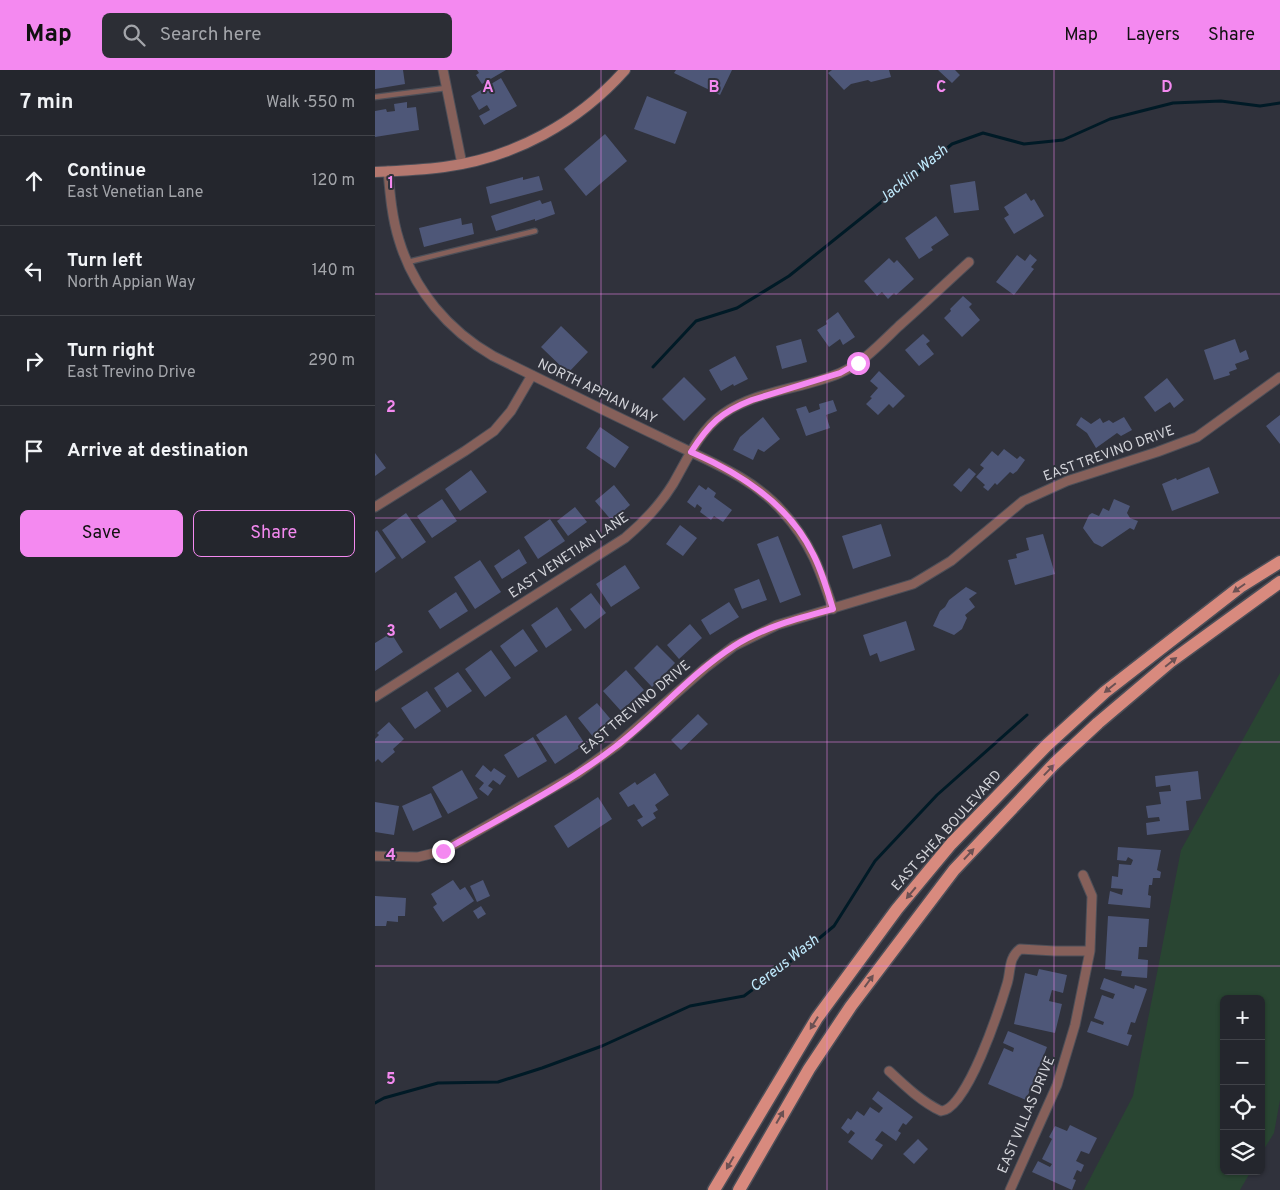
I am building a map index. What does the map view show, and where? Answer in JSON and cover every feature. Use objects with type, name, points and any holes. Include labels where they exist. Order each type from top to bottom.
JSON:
[{"type":"main road","name":"EAST SHEA BOULEVARD","points":[[714,1190],[817,1018],[897,909],[951,844],[1047,745],[1105,692],[1240,587],[1280,562]]},
{"type":"main road","points":[[739,1190],[809,1068],[890,951],[954,870],[1054,764],[1091,730],[1170,662],[1280,582]]},
{"type":"main road","points":[[1001,791],[1015,804]]},
{"type":"street","points":[[443,70],[462,164]]},
{"type":"street","points":[[375,172],[444,167],[497,155],[543,135],[566,122],[594,101],[625,70]]},
{"type":"street","name":"NORTH APPIAN WAY","points":[[388,171],[398,238],[417,282],[435,310],[478,348],[739,476],[760,490],[783,511],[813,553],[833,609]]},
{"type":"street","name":"EAST VENETIAN LANE","points":[[375,697],[625,538],[658,506],[691,452],[712,423],[737,406],[840,373],[858,363],[969,262]]},
{"type":"street","points":[[375,507],[465,452],[494,431],[511,411],[532,376]]},
{"type":"street","name":"EAST TREVINO DRIVE","points":[[375,856],[418,857],[443,851],[577,774],[616,746],[705,668],[734,646],[777,625],[913,584],[951,561],[1023,502],[1067,481],[1197,437],[1280,377]]},
{"type":"street","name":"EAST VILLAS DRIVE","points":[[1010,1190],[1057,1085],[1075,1025],[1090,951],[1092,896],[1083,875]]},
{"type":"street","points":[[889,1071],[935,1108],[941,1111],[950,1109],[961,1096],[993,1029],[1009,978],[1011,960],[1015,953],[1020,949],[1090,951]]},
{"type":"lane","points":[[375,97],[446,88]]},
{"type":"lane","points":[[407,262],[535,231]]},
{"type":"green space","points":[[1280,673],[1280,1100],[1274,1133],[1265,1148],[1265,995],[1220,995],[1220,1175],[1249,1175],[1240,1190],[1084,1190],[1133,1096],[1181,850]]},
{"type":"building","points":[[375,70],[403,70],[405,84],[375,89]]},
{"type":"building","points":[[477,70],[506,70],[482,84],[476,75],[479,73]]},
{"type":"building","points":[[676,70],[732,70],[720,95],[674,73]]},
{"type":"building","points":[[832,70],[889,70],[891,77],[851,84],[844,90],[828,73]]},
{"type":"building","points":[[938,70],[955,70],[960,75],[952,83]]},
{"type":"building","points":[[501,78],[517,106],[484,125],[479,116],[490,110],[487,105],[479,110],[471,96]]},
{"type":"building","points":[[647,96],[687,112],[675,144],[634,129]]},
{"type":"building","points":[[407,102],[407,108],[416,107],[419,130],[375,137],[375,111],[386,109],[387,112],[395,111],[394,104]]},
{"type":"building","points":[[605,134],[627,161],[586,196],[564,169]]},
{"type":"building","points":[[539,176],[543,190],[490,204],[486,187],[523,177],[523,180]]},
{"type":"building","points":[[975,181],[979,210],[954,213],[950,185]]},
{"type":"building","points":[[1026,193],[1031,201],[1034,199],[1044,216],[1014,234],[1004,218],[1009,215],[1004,207]]},
{"type":"building","points":[[540,200],[542,204],[551,201],[555,214],[496,231],[491,216]]},
{"type":"building","points":[[936,216],[949,235],[931,247],[933,250],[919,259],[905,238]]},
{"type":"building","points":[[461,218],[462,225],[472,223],[474,234],[424,247],[419,228]]},
{"type":"building","points":[[1030,254],[1037,260],[1031,267],[1034,269],[1014,295],[996,282],[1017,255],[1025,261]]},
{"type":"building","points":[[889,258],[894,263],[897,260],[914,279],[896,295],[894,293],[888,299],[882,292],[877,296],[864,281]]},
{"type":"building","points":[[963,296],[972,304],[969,307],[980,320],[962,337],[944,318]]},
{"type":"building","points":[[838,312],[855,337],[843,345],[840,339],[829,347],[817,330],[827,324],[826,321]]},
{"type":"building","points":[[561,326],[588,352],[568,373],[541,347]]},
{"type":"building","points":[[923,334],[930,341],[926,344],[934,354],[919,366],[905,350]]},
{"type":"building","points":[[801,339],[807,362],[782,369],[776,346]]},
{"type":"building","points":[[1235,339],[1240,353],[1246,350],[1249,359],[1235,364],[1237,369],[1229,372],[1230,375],[1214,380],[1204,350]]},
{"type":"building","points":[[735,356],[748,379],[734,386],[733,384],[721,391],[709,370]]},
{"type":"building","points":[[879,371],[905,396],[893,408],[889,404],[878,415],[866,404],[878,388],[870,381]]},
{"type":"building","points":[[684,377],[706,399],[684,421],[662,399]]},
{"type":"building","points":[[1167,378],[1184,400],[1174,408],[1170,402],[1155,412],[1144,397]]},
{"type":"building","points":[[833,400],[837,411],[826,415],[830,428],[806,436],[796,409],[806,406],[809,413],[820,409],[819,404]]},
{"type":"building","points":[[1280,415],[1280,444],[1266,426]]},
{"type":"building","points":[[763,417],[780,439],[764,452],[758,449],[753,460],[733,450],[740,437]]},
{"type":"building","points":[[1081,417],[1091,424],[1100,418],[1103,423],[1109,420],[1113,423],[1124,417],[1132,430],[1121,436],[1117,433],[1096,448],[1087,433],[1076,425]]},
{"type":"building","points":[[600,427],[629,447],[615,468],[586,448]]},
{"type":"building","points":[[1004,449],[1017,459],[1020,456],[1025,460],[1017,471],[1013,474],[1010,472],[988,491],[983,487],[985,485],[976,477],[984,468],[980,465],[992,451],[998,456]]},
{"type":"building","points":[[375,453],[386,468],[375,476]]},
{"type":"building","points":[[1209,467],[1219,493],[1172,511],[1162,484]]},
{"type":"building","points":[[969,468],[976,474],[961,492],[953,485]]},
{"type":"building","points":[[471,470],[487,492],[460,511],[445,489]]},
{"type":"building","points":[[614,485],[630,505],[612,521],[595,501]]},
{"type":"building","points":[[699,485],[706,490],[708,487],[716,493],[714,497],[732,510],[723,522],[714,516],[711,520],[700,512],[702,508],[697,504],[695,508],[687,502]]},
{"type":"building","points":[[442,499],[457,521],[432,538],[417,516]]},
{"type":"building","points":[[1114,499],[1130,506],[1127,513],[1130,518],[1138,521],[1134,530],[1130,528],[1102,547],[1094,543],[1083,528],[1089,515],[1092,513],[1099,516],[1103,508],[1109,511]]},
{"type":"building","points":[[575,507],[587,522],[568,536],[557,521]]},
{"type":"building","points":[[406,513],[426,542],[402,559],[382,530]]},
{"type":"building","points":[[550,519],[565,541],[538,559],[524,537]]},
{"type":"building","points":[[881,524],[891,556],[853,569],[842,536]]},
{"type":"building","points":[[680,525],[697,538],[683,556],[666,544]]},
{"type":"building","points":[[377,530],[396,558],[375,573],[375,532]]},
{"type":"building","points":[[1043,534],[1055,574],[1015,585],[1008,560],[1017,558],[1016,554],[1029,550],[1026,538]]},
{"type":"building","points":[[778,536],[801,595],[780,603],[757,544]]},
{"type":"building","points":[[519,549],[527,563],[502,579],[494,566]]},
{"type":"building","points":[[480,560],[501,592],[475,609],[454,577]]},
{"type":"building","points":[[625,565],[640,588],[611,607],[596,584]]},
{"type":"building","points":[[759,579],[767,600],[742,609],[734,589]]},
{"type":"building","points":[[966,587],[977,593],[969,599],[975,607],[965,615],[967,618],[962,629],[954,635],[933,626],[940,611],[949,600]]},
{"type":"building","points":[[456,592],[468,611],[440,629],[428,611]]},
{"type":"building","points":[[591,593],[606,613],[585,629],[570,609]]},
{"type":"building","points":[[729,602],[739,617],[710,635],[701,620]]},
{"type":"building","points":[[557,607],[572,630],[546,648],[531,625]]},
{"type":"building","points":[[906,621],[915,650],[880,662],[877,653],[870,656],[863,635]]},
{"type":"building","points":[[690,624],[702,638],[679,659],[667,645]]},
{"type":"building","points":[[523,629],[538,651],[515,667],[500,646]]},
{"type":"building","points":[[391,633],[403,652],[375,671],[375,643]]},
{"type":"building","points":[[657,645],[675,663],[652,687],[634,668]]},
{"type":"building","points":[[491,650],[511,678],[485,697],[465,669]]},
{"type":"building","points":[[626,670],[644,690],[621,711],[603,691]]},
{"type":"building","points":[[458,672],[472,691],[447,708],[434,688]]},
{"type":"building","points":[[427,691],[441,711],[415,729],[401,708]]},
{"type":"building","points":[[597,703],[613,722],[594,738],[578,718]]},
{"type":"building","points":[[698,714],[708,724],[681,750],[671,740]]},
{"type":"building","points":[[566,715],[585,744],[555,764],[536,735]]},
{"type":"building","points":[[389,722],[404,739],[393,749],[395,752],[382,763],[378,759],[375,762],[375,739],[379,735],[377,733]]},
{"type":"building","points":[[533,737],[547,761],[518,778],[504,755]]},
{"type":"building","points":[[483,765],[491,772],[494,768],[506,776],[500,785],[493,780],[488,786],[493,789],[488,796],[479,789],[484,783],[475,776]]},
{"type":"building","points":[[462,770],[478,798],[448,814],[432,787]]},
{"type":"building","points":[[1198,771],[1201,799],[1186,801],[1189,830],[1147,835],[1146,823],[1160,821],[1159,817],[1148,818],[1146,806],[1161,804],[1159,792],[1171,791],[1170,785],[1156,787],[1155,776]]},
{"type":"building","points":[[655,773],[669,795],[655,805],[658,810],[653,813],[656,818],[642,827],[637,820],[643,817],[634,804],[628,807],[619,793],[635,782],[637,785]]},
{"type":"building","points":[[431,793],[442,817],[413,831],[402,806]]},
{"type":"building","points":[[598,797],[612,819],[568,848],[554,826]]},
{"type":"building","points":[[375,802],[399,806],[394,835],[375,832]]},
{"type":"building","points":[[1118,847],[1161,850],[1157,870],[1161,872],[1160,878],[1153,878],[1152,885],[1149,885],[1148,895],[1151,896],[1150,908],[1108,904],[1110,891],[1122,895],[1123,889],[1111,888],[1112,876],[1118,877],[1119,864],[1131,865],[1133,860],[1128,857],[1126,861],[1117,860]]},
{"type":"building","points":[[453,880],[460,890],[465,887],[474,901],[443,922],[433,907],[437,904],[431,894]]},
{"type":"building","points":[[483,880],[490,896],[477,902],[470,886]]},
{"type":"building","points":[[375,896],[406,898],[405,916],[398,916],[398,922],[387,921],[386,926],[375,926]]},
{"type":"building","points":[[481,906],[486,914],[478,919],[473,911]]},
{"type":"building","points":[[1108,916],[1149,919],[1147,947],[1139,947],[1138,959],[1148,960],[1147,978],[1121,976],[1122,971],[1105,969]]},
{"type":"building","points":[[1039,969],[1067,975],[1063,993],[1052,990],[1049,1001],[1062,1004],[1055,1033],[1014,1024],[1025,973],[1037,976]]},
{"type":"building","points":[[1104,978],[1134,989],[1135,985],[1147,989],[1135,1023],[1131,1022],[1127,1034],[1132,1035],[1128,1046],[1087,1032],[1091,1021],[1103,1025],[1104,1022],[1094,1018],[1102,995],[1113,999],[1115,994],[1100,989]]},
{"type":"building","points":[[1008,1031],[1047,1047],[1026,1100],[988,1084],[1004,1048],[1013,1052],[1014,1048],[1003,1043]]},
{"type":"building","points":[[878,1091],[913,1117],[906,1125],[903,1123],[898,1131],[901,1133],[896,1141],[882,1131],[875,1140],[883,1145],[872,1160],[848,1142],[855,1133],[851,1130],[848,1134],[841,1128],[848,1118],[851,1120],[857,1111],[864,1116],[870,1107],[879,1113],[883,1108],[872,1099]]},
{"type":"building","points":[[1070,1125],[1097,1138],[1089,1154],[1081,1151],[1076,1161],[1084,1165],[1081,1172],[1077,1170],[1073,1179],[1076,1180],[1072,1190],[1032,1172],[1038,1161],[1050,1167],[1052,1164],[1042,1159],[1052,1139],[1049,1137],[1055,1126],[1067,1131]]},
{"type":"building","points":[[918,1139],[928,1149],[914,1164],[903,1154]]},
{"type":"waterway","name":"Jacklin Wash","points":[[653,367],[696,321],[737,308],[789,276],[952,144],[983,133],[1024,144],[1063,140],[1110,119],[1173,103],[1221,101],[1260,106],[1280,103]]},
{"type":"waterway","name":"Cereus Wash","points":[[375,1103],[384,1098],[438,1083],[498,1082],[602,1046],[690,1006],[744,996],[834,926],[875,861],[937,795],[1027,715]]},
{"type":"route","points":[[443,851],[577,774],[616,746],[705,668],[734,646],[777,625],[833,609],[813,553],[783,511],[760,490],[739,476],[691,452],[712,423],[737,406],[840,373],[858,363]]}]
